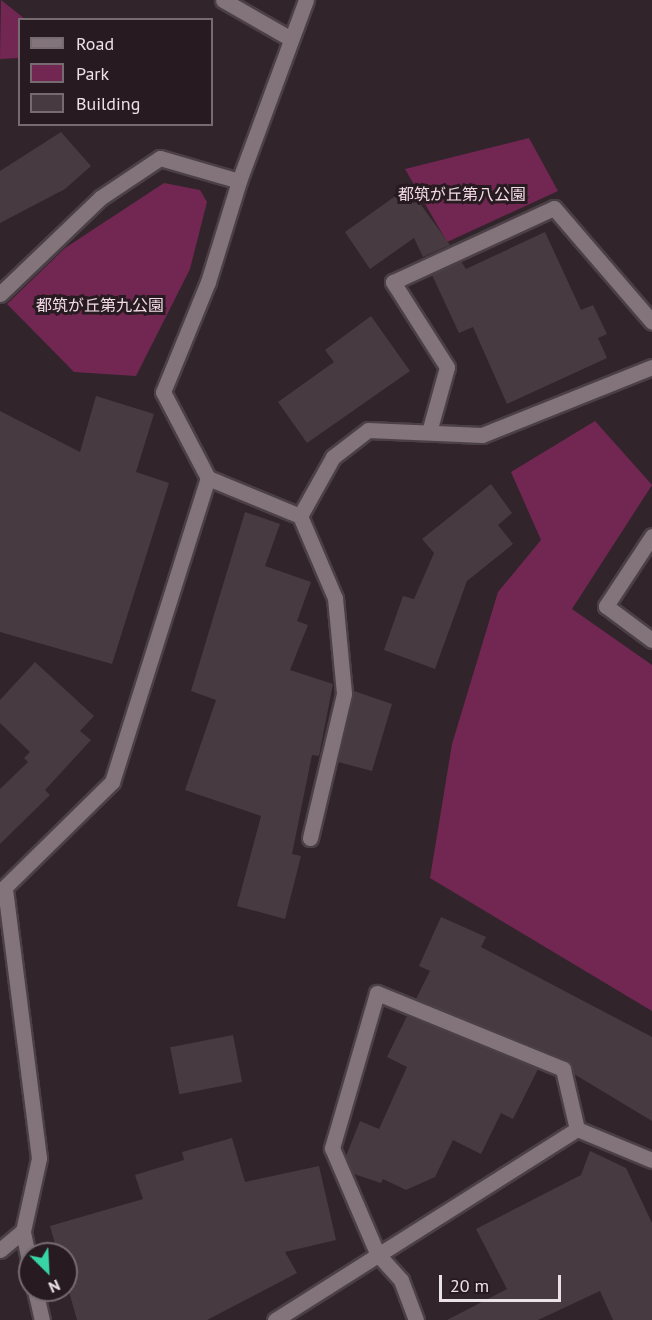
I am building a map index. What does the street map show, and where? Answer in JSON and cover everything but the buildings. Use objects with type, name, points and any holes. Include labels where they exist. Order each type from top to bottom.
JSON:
[{"type":"street","points":[[223,0],[291,39]]},
{"type":"street","points":[[306,0],[239,181],[208,282],[163,392],[208,478],[300,516],[334,597],[344,694],[310,838]]},
{"type":"street","points":[[0,294],[100,198],[159,158],[239,181]]},
{"type":"street","points":[[429,432],[447,367],[393,282],[554,208],[652,322]]},
{"type":"street","points":[[300,516],[333,457],[368,430],[482,435],[652,368]]},
{"type":"street","points":[[25,1242],[23,1232],[39,1158],[5,887],[112,782],[208,478]]},
{"type":"street","points":[[652,536],[606,606],[652,640]]},
{"type":"street","points":[[416,1320],[401,1280],[376,1253],[332,1148],[378,993],[562,1069],[577,1129]]},
{"type":"street","points":[[577,1129],[652,1160]]},
{"type":"street","points":[[275,1320],[376,1253],[577,1129]]},
{"type":"street","points":[[0,1250],[23,1232]]},
{"type":"street","points":[[38,1302],[42,1320]]},
{"type":"green space","points":[[1,0],[24,18],[18,18],[18,58],[0,59]]},
{"type":"green space","name":"都筑が丘第八公園","points":[[529,138],[558,191],[447,242],[405,169]]},
{"type":"green space","name":"都筑が丘第九公園","points":[[164,183],[200,190],[207,202],[190,269],[136,376],[74,372],[7,304],[65,248]]},
{"type":"green space","points":[[595,421],[652,485],[572,609],[652,665],[652,1011],[430,878],[452,744],[498,592],[541,540],[511,472]]}]
